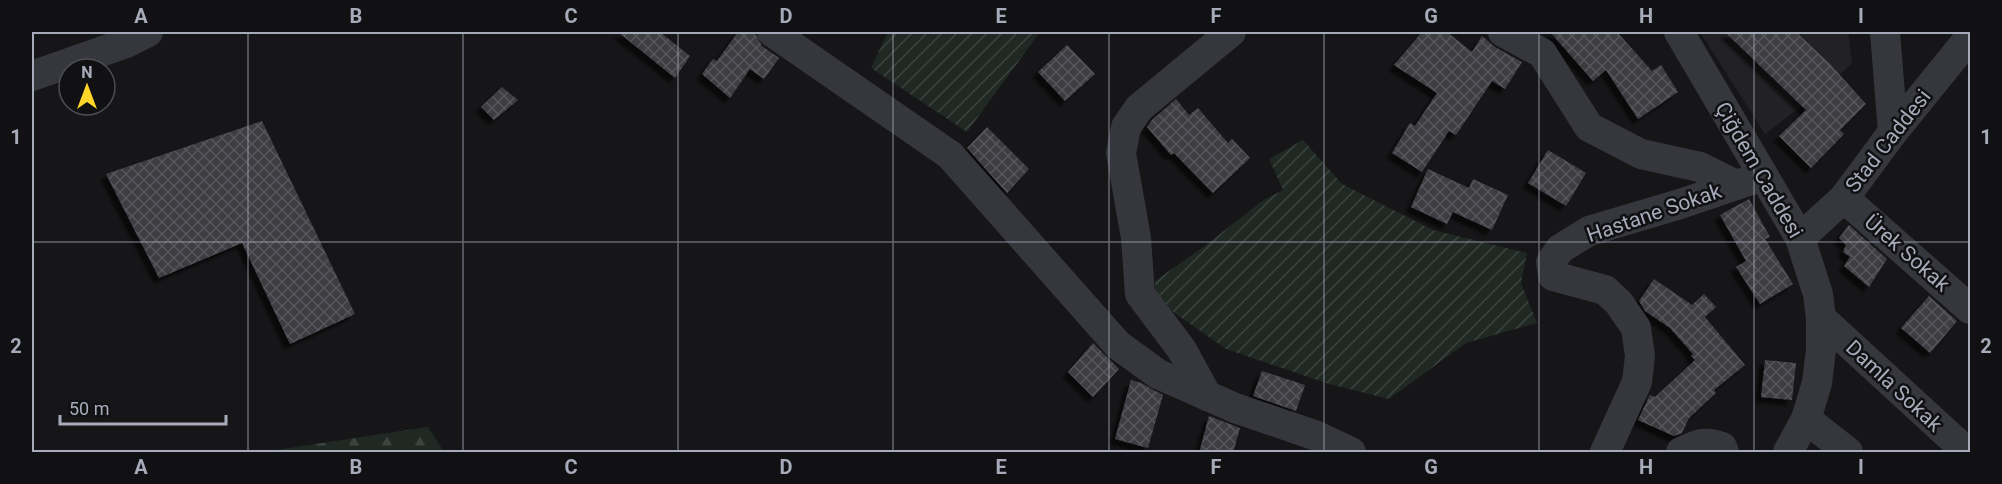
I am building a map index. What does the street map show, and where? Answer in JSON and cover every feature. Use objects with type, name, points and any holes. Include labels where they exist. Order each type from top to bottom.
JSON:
[{"type":"street","points":[[32,76],[126,44],[148,32]]},
{"type":"street","points":[[772,32],[950,155],[1118,345],[1158,374],[1235,408],[1317,436],[1351,453]]},
{"type":"street","points":[[1207,396],[1182,350],[1140,294],[1136,238],[1121,153],[1126,127],[1139,108],[1231,32]]},
{"type":"street","points":[[1503,32],[1542,53],[1589,127],[1641,154],[1750,181]]},
{"type":"street","name":"Çiğdem Caddesi","points":[[1679,32],[1750,181],[1800,238],[1818,294],[1821,350],[1817,383],[1806,419],[1788,453]]},
{"type":"street","points":[[1885,32],[1893,132]]},
{"type":"street","name":"Stad Caddesi","points":[[1800,238],[1844,198],[1893,132],[1971,37]]},
{"type":"street","name":"Hastane Sokak","points":[[1605,453],[1637,382],[1640,356],[1636,328],[1619,303],[1605,290],[1553,276],[1551,262],[1560,249],[1590,231],[1750,181]]},
{"type":"street","name":"Ürek Sokak","points":[[1844,198],[1971,309]]},
{"type":"street","name":"Damla Sokak","points":[[1821,318],[1966,453]]},
{"type":"street","points":[[1806,419],[1848,453]]},
{"type":"street","points":[[1681,453],[1700,444],[1712,443],[1722,447],[1724,453]]},
{"type":"shaded area","points":[[1700,32],[1848,32],[1852,63],[1829,85],[1765,134]]},
{"type":"green space","points":[[888,32],[1040,32],[967,132],[871,68]]},
{"type":"green space","points":[[1303,140],[1342,184],[1433,230],[1527,253],[1521,283],[1537,323],[1466,343],[1389,399],[1329,384],[1226,349],[1156,300],[1155,281],[1262,201],[1283,190],[1269,159]]},
{"type":"green space","points":[[427,427],[444,452],[263,452]]},
{"type":"building","points":[[618,32],[660,32],[690,56],[675,78]]},
{"type":"building","points":[[738,32],[750,32],[756,35],[762,46],[779,58],[764,79],[750,69],[730,98],[702,74],[713,59],[717,61]]},
{"type":"building","points":[[1422,32],[1447,32],[1472,52],[1482,36],[1495,47],[1522,62],[1505,89],[1492,81],[1456,135],[1449,131],[1422,172],[1392,153],[1410,123],[1415,126],[1437,93],[1394,65]]},
{"type":"building","points":[[1550,32],[1617,32],[1652,71],[1661,65],[1678,92],[1638,119],[1606,70],[1593,81]]},
{"type":"building","points":[[1725,32],[1796,32],[1829,63],[1866,104],[1840,130],[1844,134],[1811,168],[1779,136],[1806,110]]},
{"type":"building","points":[[1067,45],[1095,74],[1065,101],[1038,72]]},
{"type":"building","points":[[502,87],[518,100],[494,120],[481,107]]},
{"type":"building","points":[[1176,99],[1189,115],[1198,108],[1228,143],[1232,139],[1250,158],[1213,193],[1174,153],[1171,155],[1147,127]]},
{"type":"building","points":[[262,121],[355,314],[290,344],[242,243],[159,278],[106,174]]},
{"type":"building","points":[[987,127],[1029,169],[1007,193],[967,148]]},
{"type":"building","points":[[1548,150],[1586,173],[1566,206],[1528,183]]},
{"type":"building","points":[[1428,169],[1469,188],[1473,179],[1508,195],[1492,230],[1453,212],[1447,224],[1411,207]]},
{"type":"building","points":[[1749,199],[1770,237],[1765,239],[1793,284],[1760,304],[1736,267],[1746,261],[1720,215]]},
{"type":"building","points":[[1849,225],[1887,259],[1869,287],[1844,266],[1850,257],[1843,252],[1846,245],[1839,238]]},
{"type":"building","points":[[1654,279],[1692,305],[1704,294],[1716,307],[1705,317],[1745,365],[1714,390],[1716,393],[1689,418],[1682,433],[1674,436],[1638,420],[1650,395],[1655,397],[1695,360],[1691,356],[1693,354],[1670,328],[1645,311],[1639,301]]},
{"type":"building","points":[[1929,296],[1957,321],[1930,353],[1901,328]]},
{"type":"building","points":[[1093,343],[1119,369],[1093,397],[1068,372]]},
{"type":"building","points":[[1765,360],[1796,363],[1792,400],[1761,397]]},
{"type":"building","points":[[1262,371],[1305,385],[1296,411],[1253,396]]},
{"type":"building","points":[[1131,380],[1163,395],[1148,448],[1115,439]]},
{"type":"building","points":[[1209,416],[1240,428],[1233,453],[1199,453]]}]
